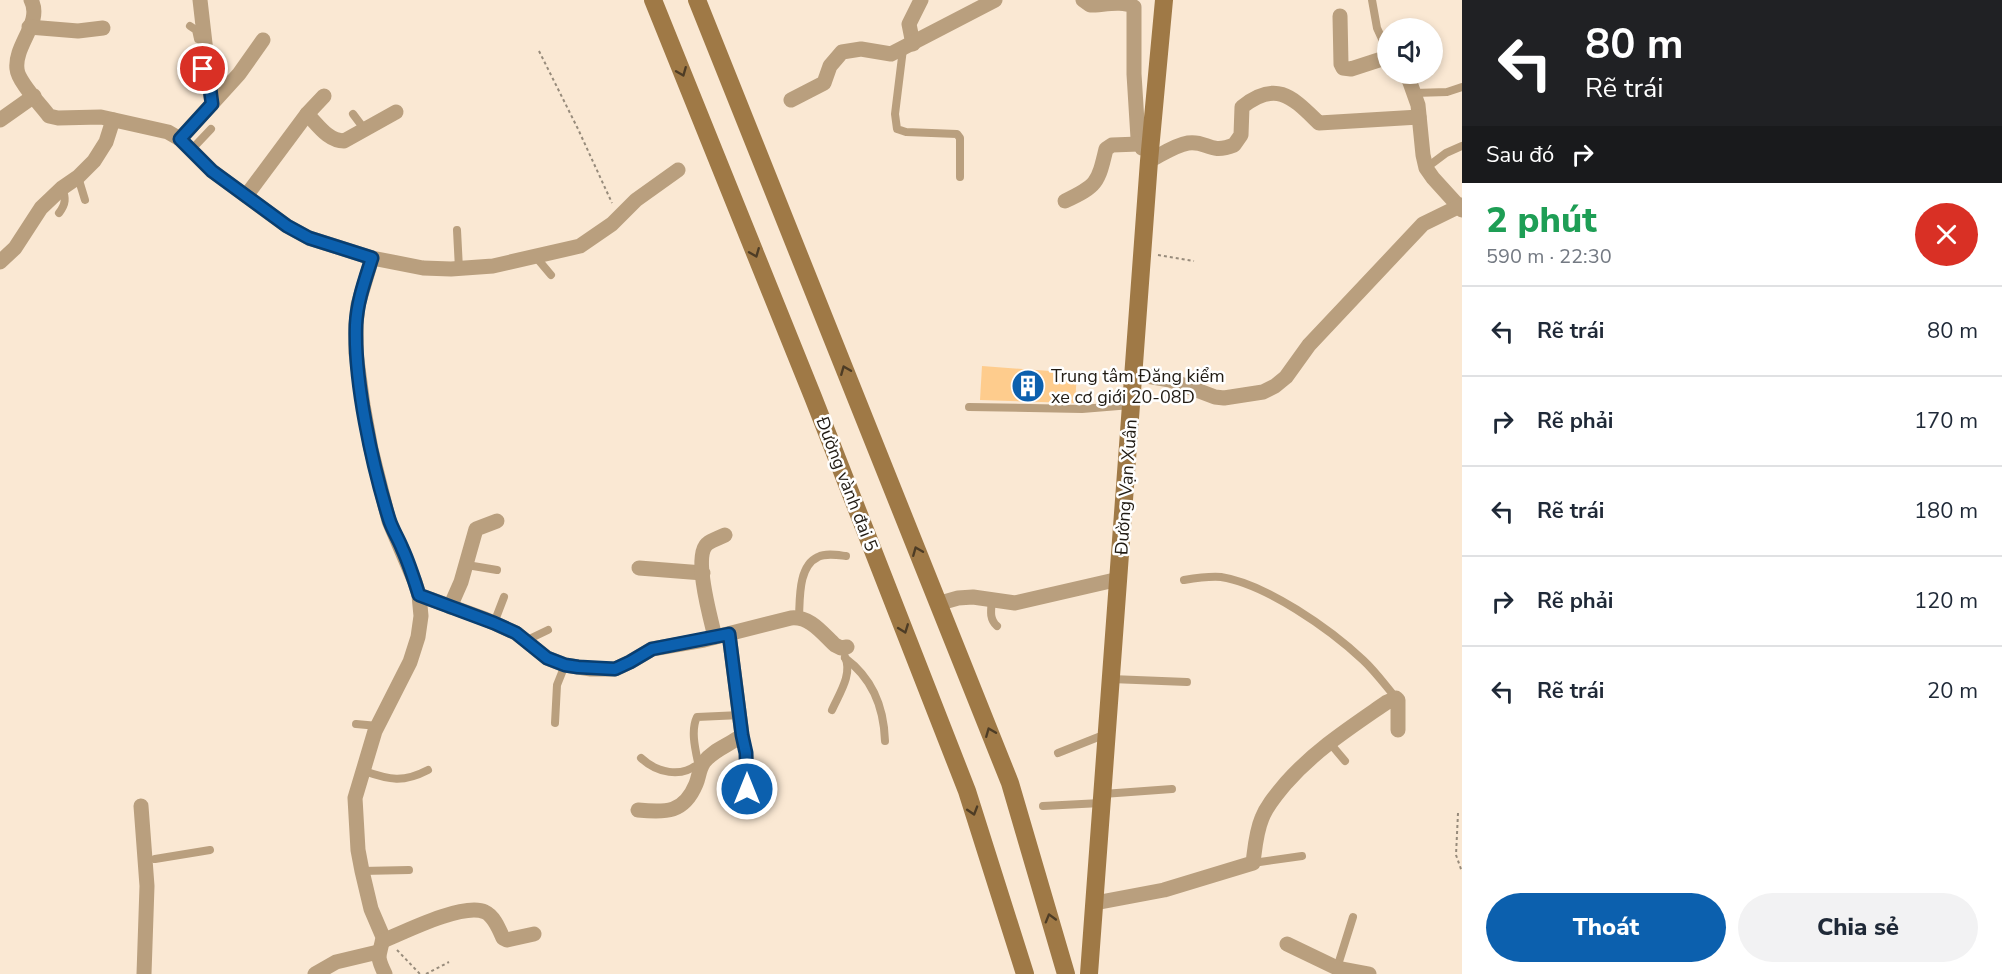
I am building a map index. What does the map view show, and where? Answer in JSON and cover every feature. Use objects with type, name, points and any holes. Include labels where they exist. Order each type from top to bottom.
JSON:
[{"type":"main road","name":"Đường vành đai 5","points":[[653,0],[817,407],[967,791],[1025,974]]},
{"type":"main road","points":[[697,0],[1010,783],[1066,974]]},
{"type":"main road","name":"Đường Vạn Xuân","points":[[1089,974],[1144,253],[1145,151],[1164,0]]},
{"type":"street","points":[[31,0],[34,5],[34,15],[17,60],[17,69],[20,77],[49,116],[58,118],[90,115],[154,128],[186,144],[212,171],[287,226],[309,238],[372,258],[423,268],[459,269],[493,266],[580,246],[594,238],[636,200],[678,170]]},
{"type":"street","points":[[200,0],[212,104]]},
{"type":"street","points":[[908,46],[909,24],[921,0]]},
{"type":"street","points":[[791,100],[824,83],[830,66],[842,52],[861,49],[891,54],[995,0]]},
{"type":"street","points":[[1083,0],[1090,5],[1118,2],[1129,3],[1134,7],[1134,74],[1145,151]]},
{"type":"street","points":[[1340,16],[1343,68],[1351,69],[1377,61]]},
{"type":"street","points":[[29,27],[78,31],[103,28]]},
{"type":"street","points":[[186,144],[212,104],[239,74],[263,40]]},
{"type":"street","points":[[1135,374],[1170,380],[1224,398],[1263,392],[1275,386],[1286,377],[1309,345],[1423,224],[1461,207],[1426,168],[1419,117],[1411,84]]},
{"type":"street","points":[[1065,201],[1090,189],[1096,183],[1106,149],[1112,146],[1145,151],[1187,143],[1196,143],[1214,150],[1234,145],[1241,135],[1242,107],[1249,101],[1275,92],[1284,93],[1300,104],[1319,123],[1419,117]]},
{"type":"street","points":[[0,120],[34,96]]},
{"type":"street","points":[[246,196],[324,96]]},
{"type":"street","points":[[308,114],[328,136],[336,141],[344,141],[396,112]]},
{"type":"street","points":[[0,262],[15,248],[41,208],[94,161],[106,142],[113,120]]},
{"type":"street","points":[[372,258],[358,305],[356,324],[356,353],[363,405],[371,449],[389,521],[408,562],[419,595],[421,616],[411,662],[378,726],[355,798],[358,850],[371,909],[381,931],[383,944],[378,958],[386,974]]},
{"type":"street","points":[[450,607],[467,565],[472,538],[476,530],[497,521]]},
{"type":"street","points":[[638,810],[660,812],[675,809],[683,804],[693,792],[699,767],[718,749],[742,735],[741,715],[722,636],[703,588],[703,550],[708,544],[724,535]]},
{"type":"street","points":[[639,568],[703,573]]},
{"type":"street","points":[[944,602],[958,598],[1015,603],[1119,579]]},
{"type":"street","points":[[419,595],[516,633],[547,658],[565,665],[615,669],[652,649],[722,636],[799,617],[807,620],[844,651]]},
{"type":"street","points":[[1095,903],[1164,890],[1253,863],[1256,838],[1263,816],[1276,795],[1303,764],[1329,742],[1396,698],[1398,700],[1398,730]]},
{"type":"street","points":[[141,806],[150,859],[144,974]]},
{"type":"street","points":[[315,974],[336,962],[383,944],[435,919],[476,910],[484,911],[491,916],[503,938],[507,940],[534,934]]},
{"type":"street","points":[[1287,944],[1336,968],[1369,974]]},
{"type":"lane","points":[[1372,0],[1377,27]]},
{"type":"lane","points":[[190,26],[196,30],[199,55],[209,81]]},
{"type":"lane","points":[[908,46],[895,114],[897,129],[906,132],[957,134],[960,138],[960,177]]},
{"type":"lane","points":[[1414,93],[1447,92],[1462,87]]},
{"type":"lane","points":[[353,114],[365,130]]},
{"type":"lane","points":[[186,144],[211,129]]},
{"type":"lane","points":[[1426,168],[1446,153],[1462,146]]},
{"type":"lane","points":[[78,177],[85,200]]},
{"type":"lane","points":[[59,213],[65,202],[62,188]]},
{"type":"lane","points":[[457,230],[459,269]]},
{"type":"lane","points":[[535,256],[551,275]]},
{"type":"lane","points":[[969,407],[1082,409],[1132,404]]},
{"type":"lane","points":[[799,617],[803,575],[808,564],[818,556],[828,554],[846,556]]},
{"type":"lane","points":[[467,565],[497,570]]},
{"type":"lane","points":[[1184,580],[1220,577],[1252,587],[1292,607],[1322,627],[1363,660],[1396,698]]},
{"type":"lane","points":[[494,623],[504,597]]},
{"type":"lane","points":[[992,600],[991,617],[992,622],[997,626]]},
{"type":"lane","points":[[525,641],[548,630]]},
{"type":"lane","points":[[832,710],[847,676],[844,651]]},
{"type":"lane","points":[[844,651],[868,680],[881,710],[885,741]]},
{"type":"lane","points":[[555,723],[557,685],[565,665]]},
{"type":"lane","points":[[1112,679],[1187,682]]},
{"type":"lane","points":[[641,758],[651,768],[677,773],[699,767],[694,744],[697,717],[741,715]]},
{"type":"lane","points":[[356,724],[378,726]]},
{"type":"lane","points":[[1058,753],[1107,733]]},
{"type":"lane","points":[[742,735],[748,769],[746,786],[755,797]]},
{"type":"lane","points":[[1329,742],[1345,761]]},
{"type":"lane","points":[[364,771],[398,780],[414,777],[428,770]]},
{"type":"lane","points":[[1043,806],[1172,789]]},
{"type":"lane","points":[[150,859],[210,850]]},
{"type":"lane","points":[[1253,863],[1302,856]]},
{"type":"lane","points":[[362,871],[409,870]]},
{"type":"lane","points":[[1336,968],[1353,917]]},
{"type":"path","points":[[539,51],[619,216]]},
{"type":"path","points":[[1144,253],[1194,261]]},
{"type":"path","points":[[1458,813],[1456,855],[1462,872]]},
{"type":"path","points":[[383,944],[420,974]]},
{"type":"path","points":[[426,974],[449,962]]},
{"type":"building","name":"Trung tâm Đăng kiểm xe cơ giới 20-08D","points":[[982,366],[1077,373],[1075,403],[980,400]]},
{"type":"place","name":"Trung tâm Đăng kiểm xe cơ giới 20-08D","points":[[1028,386]]},
{"type":"route","points":[[203,69],[209,81],[212,104],[180,139],[212,171],[287,226],[309,238],[372,258],[358,305],[356,324],[356,353],[363,405],[371,449],[389,521],[408,562],[419,595],[516,633],[547,658],[565,665],[591,669],[615,669],[652,649],[729,634],[748,769],[747,789]]}]
